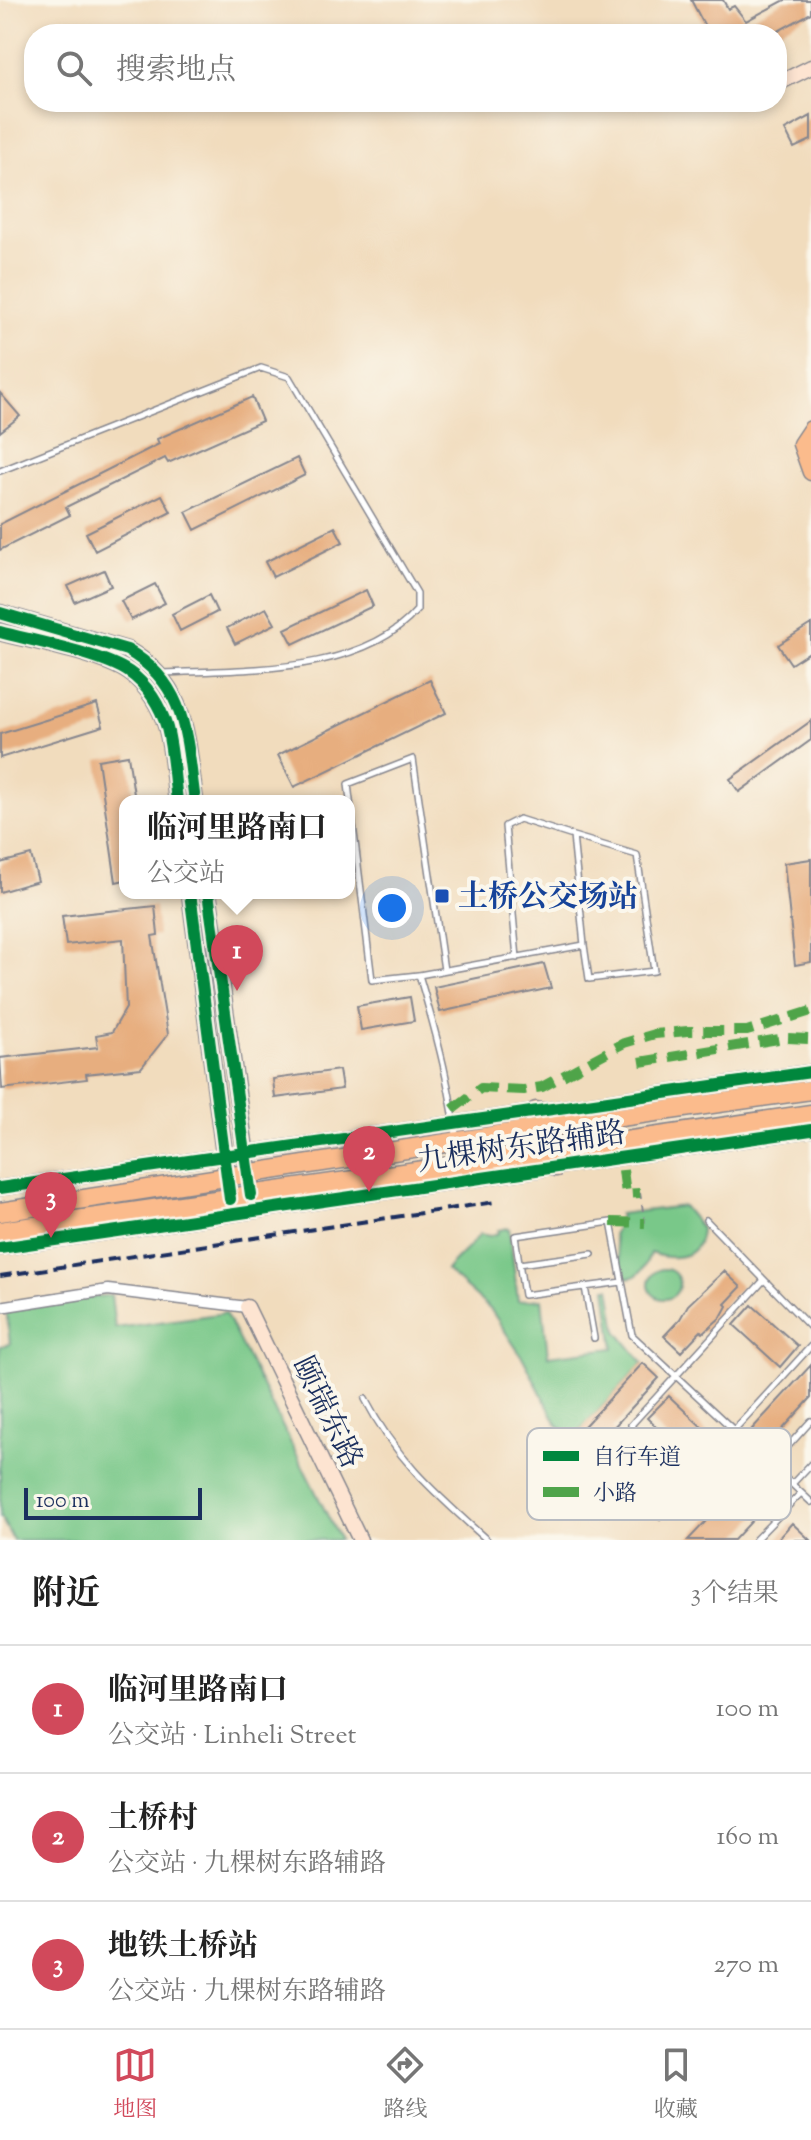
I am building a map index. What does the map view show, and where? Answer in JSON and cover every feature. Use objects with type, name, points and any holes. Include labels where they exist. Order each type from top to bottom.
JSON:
[{"type":"highway","points":[[0,1212],[249,1174],[456,1132],[586,1121],[811,1090]]},
{"type":"highway","points":[[536,1111],[586,1121]]},
{"type":"highway","points":[[0,1231],[811,1114]]},
{"type":"highway","points":[[525,1156],[556,1167]]},
{"type":"main road","points":[[811,429],[801,444],[811,472]]},
{"type":"main road","points":[[0,613],[127,650],[159,673],[174,698],[184,726],[194,795]]},
{"type":"main road","points":[[0,632],[111,662],[130,672],[143,684],[167,728],[176,795]]},
{"type":"main road","points":[[191,899],[230,1199]]},
{"type":"main road","points":[[209,899],[251,1195]]},
{"type":"street","points":[[787,79],[811,67]]},
{"type":"street","name":"九棵树东路辅路","points":[[0,1188],[246,1152],[456,1132],[536,1111],[811,1072]]},
{"type":"street","name":"九棵树东路辅路","points":[[0,1248],[811,1130]]},
{"type":"street","points":[[0,1307],[108,1290],[247,1307]]},
{"type":"street","name":"颐瑞东路","points":[[247,1307],[360,1540]]},
{"type":"lane","points":[[0,471],[261,368],[289,377],[417,593],[417,610],[403,626],[351,652],[296,667],[159,673]]},
{"type":"lane","points":[[349,795],[348,784],[413,759],[444,970]]},
{"type":"lane","points":[[517,958],[505,826],[519,819],[637,855],[654,971],[589,979],[573,836]]},
{"type":"lane","points":[[355,841],[372,980],[419,975],[584,945]]},
{"type":"lane","points":[[419,975],[436,1033],[456,1132],[459,1166]]},
{"type":"lane","points":[[706,1220],[811,1328]]},
{"type":"lane","points":[[622,1282],[524,1295],[515,1236],[611,1222],[632,1335],[732,1428]]},
{"type":"lane","points":[[519,1264],[592,1254]]},
{"type":"lane","points":[[631,1428],[632,1422],[764,1280]]},
{"type":"lane","points":[[585,1287],[594,1338]]},
{"type":"lane","points":[[736,1428],[811,1346]]},
{"type":"lane","points":[[365,1399],[407,1465],[487,1540]]},
{"type":"lane","points":[[791,1443],[811,1421]]},
{"type":"lane","points":[[811,1464],[792,1484],[811,1502]]},
{"type":"lane","points":[[791,1503],[801,1493]]},
{"type":"lane","points":[[755,1540],[775,1520]]},
{"type":"path","points":[[640,1193],[645,1223]]},
{"type":"green space","points":[[683,1206],[701,1228],[696,1247],[684,1256],[668,1257],[650,1253],[638,1275],[624,1277],[613,1235],[620,1220],[619,1214]]},
{"type":"green space","points":[[509,1228],[518,1301],[542,1299],[548,1356],[614,1348],[606,1288],[610,1288],[617,1331],[643,1363],[582,1428],[562,1428],[557,1424],[524,1360],[491,1310],[446,1270],[480,1234],[490,1236],[498,1230]]},
{"type":"green space","points":[[664,1269],[675,1273],[679,1284],[675,1295],[664,1299],[653,1295],[649,1284],[653,1273]]},
{"type":"green space","points":[[111,1295],[115,1328],[225,1313],[340,1540],[13,1540],[0,1516],[0,1346],[10,1344],[6,1308]]},
{"type":"building","points":[[691,0],[723,0],[728,9],[734,6],[746,21],[785,0],[811,0],[811,13],[787,26],[704,24]]},
{"type":"building","points":[[811,116],[811,140],[794,148],[785,130]]},
{"type":"building","points":[[0,393],[20,416],[0,432]]},
{"type":"building","points":[[252,397],[262,421],[168,463],[165,458],[66,507],[70,515],[0,550],[0,524],[159,444],[157,439]]},
{"type":"building","points":[[297,458],[305,475],[195,530],[186,512]]},
{"type":"building","points":[[162,495],[171,512],[95,551],[86,533]]},
{"type":"building","points":[[335,527],[343,542],[273,577],[265,562]]},
{"type":"building","points":[[104,570],[111,586],[75,602],[68,586]]},
{"type":"building","points":[[155,584],[165,603],[131,620],[121,601]]},
{"type":"building","points":[[366,590],[373,606],[293,644],[285,629]]},
{"type":"building","points":[[209,595],[217,612],[180,631],[172,614]]},
{"type":"building","points":[[266,608],[275,624],[235,644],[227,628]]},
{"type":"building","points":[[811,624],[811,651],[791,664],[778,645]]},
{"type":"building","points":[[430,680],[446,713],[294,787],[278,755]]},
{"type":"building","points":[[97,704],[103,726],[0,758],[0,734]]},
{"type":"building","points":[[811,721],[811,740],[739,792],[730,779]]},
{"type":"building","points":[[128,755],[134,795],[119,795],[119,881],[116,882],[98,760]]},
{"type":"building","points":[[31,855],[38,881],[0,892],[0,863]]},
{"type":"building","points":[[811,859],[811,962],[795,965],[784,863]]},
{"type":"building","points":[[155,906],[158,935],[152,936],[168,1034],[141,1068],[86,1074],[87,1079],[2,1089],[0,1058],[98,1047],[96,1035],[112,1032],[126,1008],[123,939],[66,945],[62,916]]},
{"type":"building","points":[[544,964],[551,988],[440,1012],[434,987]]},
{"type":"building","points":[[410,997],[414,1021],[361,1030],[357,1006]]},
{"type":"building","points":[[339,1070],[342,1089],[275,1098],[273,1079]]},
{"type":"building","points":[[724,1271],[741,1287],[725,1304],[727,1306],[721,1317],[703,1333],[701,1331],[681,1352],[664,1336],[688,1305]]},
{"type":"building","points":[[752,1305],[798,1346],[780,1367],[734,1325]]},
{"type":"building","points":[[643,1363],[659,1378],[613,1428],[582,1428]]},
{"type":"building","points":[[811,1365],[811,1398],[784,1428],[753,1428]]},
{"type":"building","points":[[669,1396],[703,1428],[657,1428],[647,1418]]},
{"type":"building","points":[[707,1520],[753,1520],[734,1540],[688,1540]]},
{"type":"building","points":[[792,1523],[810,1540],[777,1540]]},
{"type":"railway","points":[[0,1276],[495,1202]]},
{"type":"marked path","points":[[453,1109],[481,1088],[524,1090],[542,1087],[624,1043],[655,1034],[747,1031],[811,1011]]},
{"type":"marked path","points":[[640,1062],[785,1038],[811,1039]]},
{"type":"marked path","points":[[623,1170],[626,1194],[640,1193]]},
{"type":"marked path","points":[[611,1222],[645,1223]]},
{"type":"cycle path","points":[[0,613],[127,650],[147,664],[162,680],[180,715],[186,735],[194,795]]},
{"type":"cycle path","points":[[0,632],[103,659],[136,677],[157,704],[167,728],[176,795]]},
{"type":"cycle path","points":[[191,899],[230,1199]]},
{"type":"cycle path","points":[[209,899],[251,1195]]},
{"type":"cycle path","points":[[0,1188],[811,1072]]},
{"type":"cycle path","points":[[0,1248],[811,1130]]},
{"type":"place","name":"土桥公交场站","points":[[442,896]]},
{"type":"place","name":"临河里路南口","points":[[237,991]]},
{"type":"place","name":"土桥村","points":[[369,1192]]},
{"type":"place","name":"地铁土桥站","points":[[51,1238]]}]
